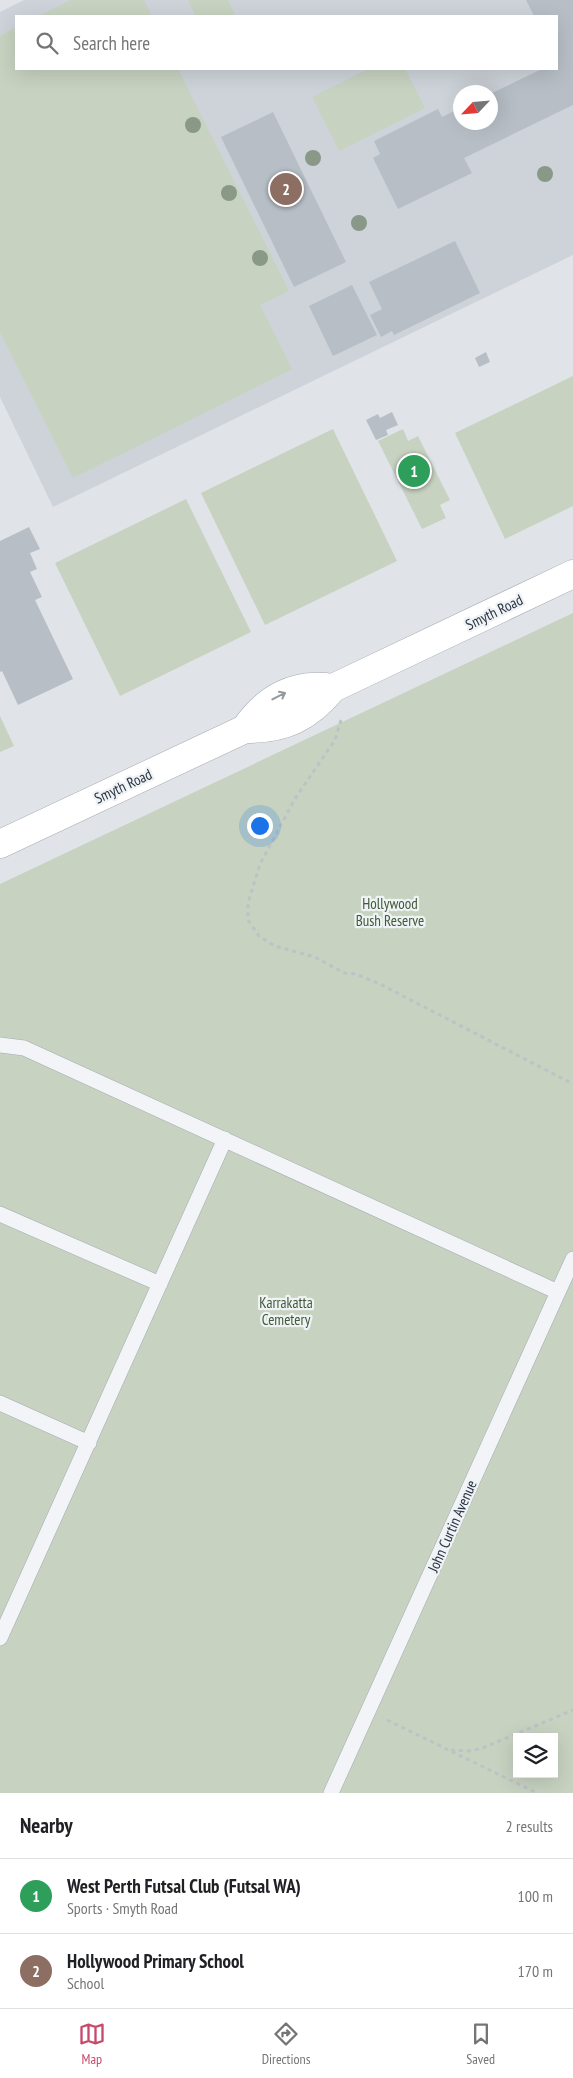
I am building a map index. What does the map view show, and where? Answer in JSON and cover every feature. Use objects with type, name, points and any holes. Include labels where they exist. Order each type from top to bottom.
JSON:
[{"type":"main road","name":"Smyth Road","points":[[0,844],[245,729],[278,727],[294,721],[320,705],[336,687],[573,574]]},
{"type":"lane","points":[[0,1045],[24,1048],[558,1292]]},
{"type":"lane","points":[[0,1638],[225,1139]]},
{"type":"lane","points":[[0,1214],[160,1284]]},
{"type":"lane","name":"John Curtin Avenue","points":[[331,1793],[573,1259]]},
{"type":"lane","points":[[0,1403],[89,1443]]},
{"type":"path","points":[[336,687],[343,713],[335,740],[301,790],[260,864],[248,903],[248,920],[259,936],[275,946],[315,957],[344,973],[356,974],[380,984],[573,1084]]},
{"type":"path","points":[[448,1749],[471,1751],[485,1747],[573,1710]]},
{"type":"path","points":[[369,1711],[537,1793]]},
{"type":"shaded area","points":[[24,0],[573,0],[573,255],[53,507],[0,397],[0,12]]},
{"type":"green space","points":[[71,0],[144,0],[152,15],[41,15]]},
{"type":"green space","points":[[188,0],[228,0],[236,15],[195,15]]},
{"type":"green space","points":[[15,28],[15,70],[178,70],[289,291],[260,305],[292,369],[73,478],[0,332],[0,36]]},
{"type":"green space","points":[[366,70],[406,70],[425,108],[339,151],[312,97]]},
{"type":"green space","points":[[573,376],[573,506],[505,539],[455,433]]},
{"type":"green space","points":[[333,429],[397,561],[265,625],[201,493]]},
{"type":"green space","points":[[403,429],[408,441],[418,436],[450,500],[440,505],[446,518],[422,529],[378,441]]},
{"type":"green space","points":[[186,499],[251,632],[120,696],[55,563]]},
{"type":"green space","name":"Karrakatta Cemetery","points":[[573,613],[573,1793],[0,1793],[0,884]]},
{"type":"green space","points":[[0,716],[14,746],[0,752]]},
{"type":"building","points":[[526,0],[573,0],[573,105],[464,158],[472,173],[398,209],[373,158],[380,154],[374,141],[438,109],[442,117],[453,112],[453,130],[498,130],[498,90],[540,70],[558,70],[558,15],[534,15]]},
{"type":"building","points":[[273,112],[346,262],[294,287],[221,137]]},
{"type":"building","points":[[455,241],[480,293],[394,335],[392,331],[381,337],[370,315],[382,309],[369,282]]},
{"type":"building","points":[[352,285],[377,335],[333,356],[309,306]]},
{"type":"building","points":[[486,352],[490,362],[479,367],[475,358]]},
{"type":"building","points":[[392,412],[398,425],[386,430],[388,435],[376,440],[366,420],[378,414],[380,418]]},
{"type":"building","points":[[29,527],[40,549],[30,553],[37,569],[30,572],[42,597],[35,600],[73,679],[18,705],[2,671],[0,672],[0,541]]},
{"type":"place","name":"Hollywood Primary School","points":[[286,189]]},
{"type":"place","name":"West Perth Futsal Club (Futsal WA)","points":[[414,471]]},
{"type":"park label","name":"Hollywood Bush Reserve","points":[[390,912]]}]
